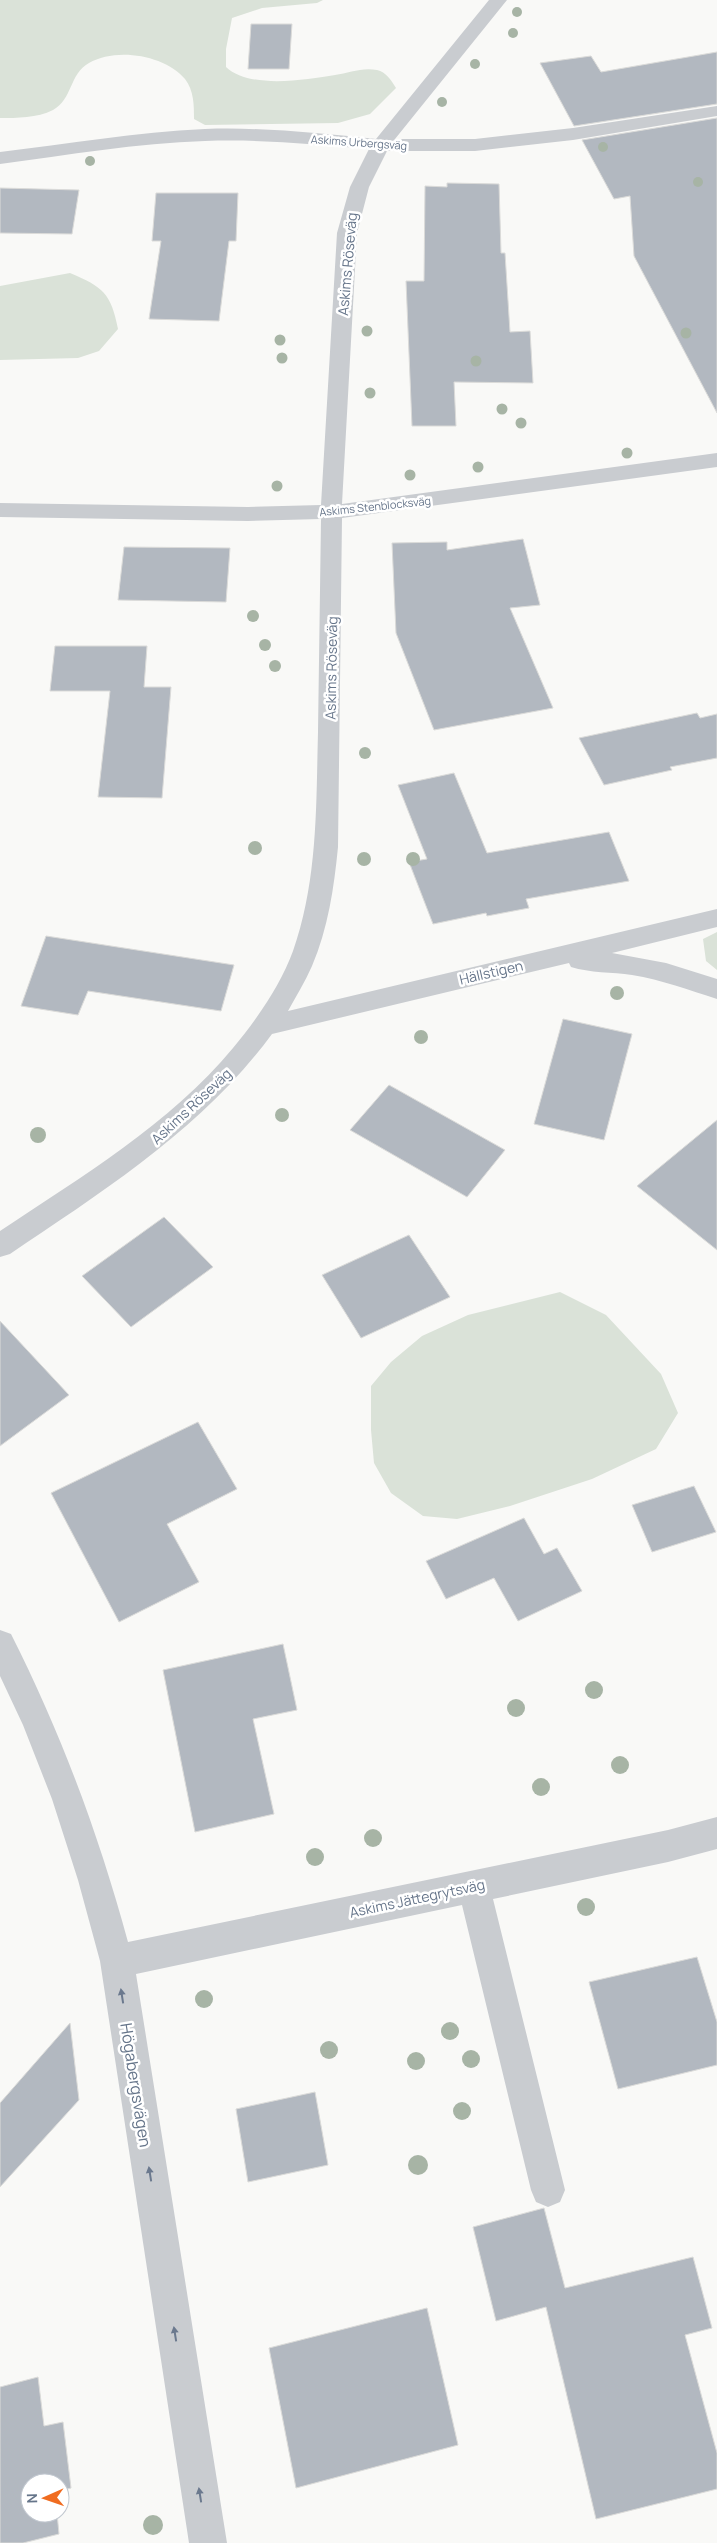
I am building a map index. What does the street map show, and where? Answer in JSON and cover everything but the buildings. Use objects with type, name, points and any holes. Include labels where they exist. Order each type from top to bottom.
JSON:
[{"type":"street","name":"Askims Röseväg","points":[[0,1246],[154,1141],[199,1102],[234,1067],[265,1026],[298,968],[315,918],[323,878],[328,829],[332,512],[347,233],[351,207],[360,183],[381,145],[498,0]]},
{"type":"street","name":"Askims Urbergsväg","points":[[0,158],[96,145],[205,135],[278,135],[381,145],[438,146],[492,143],[573,134],[717,111]]},
{"type":"street","name":"Askims Stenblocksväg","points":[[0,510],[248,514],[332,512],[717,460]]},
{"type":"street","name":"Hällstigen","points":[[265,1026],[717,918]]},
{"type":"street","points":[[535,962],[612,961],[684,976],[717,989]]},
{"type":"street","name":"Högabergsvägen","points":[[0,1644],[58,1770],[99,1892],[117,1961],[208,2543]]},
{"type":"street","name":"Askims Jättegrytsväg","points":[[117,1961],[668,1846],[717,1833]]},
{"type":"street","points":[[474,1886],[548,2190]]},
{"type":"shaded area","points":[[0,0],[323,0],[317,3],[262,8],[232,18],[226,49],[226,67],[236,74],[263,81],[309,79],[371,69],[386,74],[396,88],[370,114],[338,123],[205,125],[194,119],[192,93],[185,79],[176,71],[153,59],[140,56],[113,55],[100,58],[83,68],[78,73],[64,100],[53,110],[34,116],[0,118]]},
{"type":"shaded area","points":[[70,273],[98,287],[104,293],[112,307],[118,329],[99,351],[78,358],[0,360],[0,286]]},
{"type":"shaded area","points":[[717,932],[717,970],[706,961],[703,939]]},
{"type":"shaded area","points":[[560,1292],[606,1315],[661,1374],[678,1413],[656,1449],[592,1479],[510,1506],[457,1519],[423,1516],[391,1493],[374,1463],[371,1430],[371,1386],[391,1362],[422,1336],[468,1315]]}]
